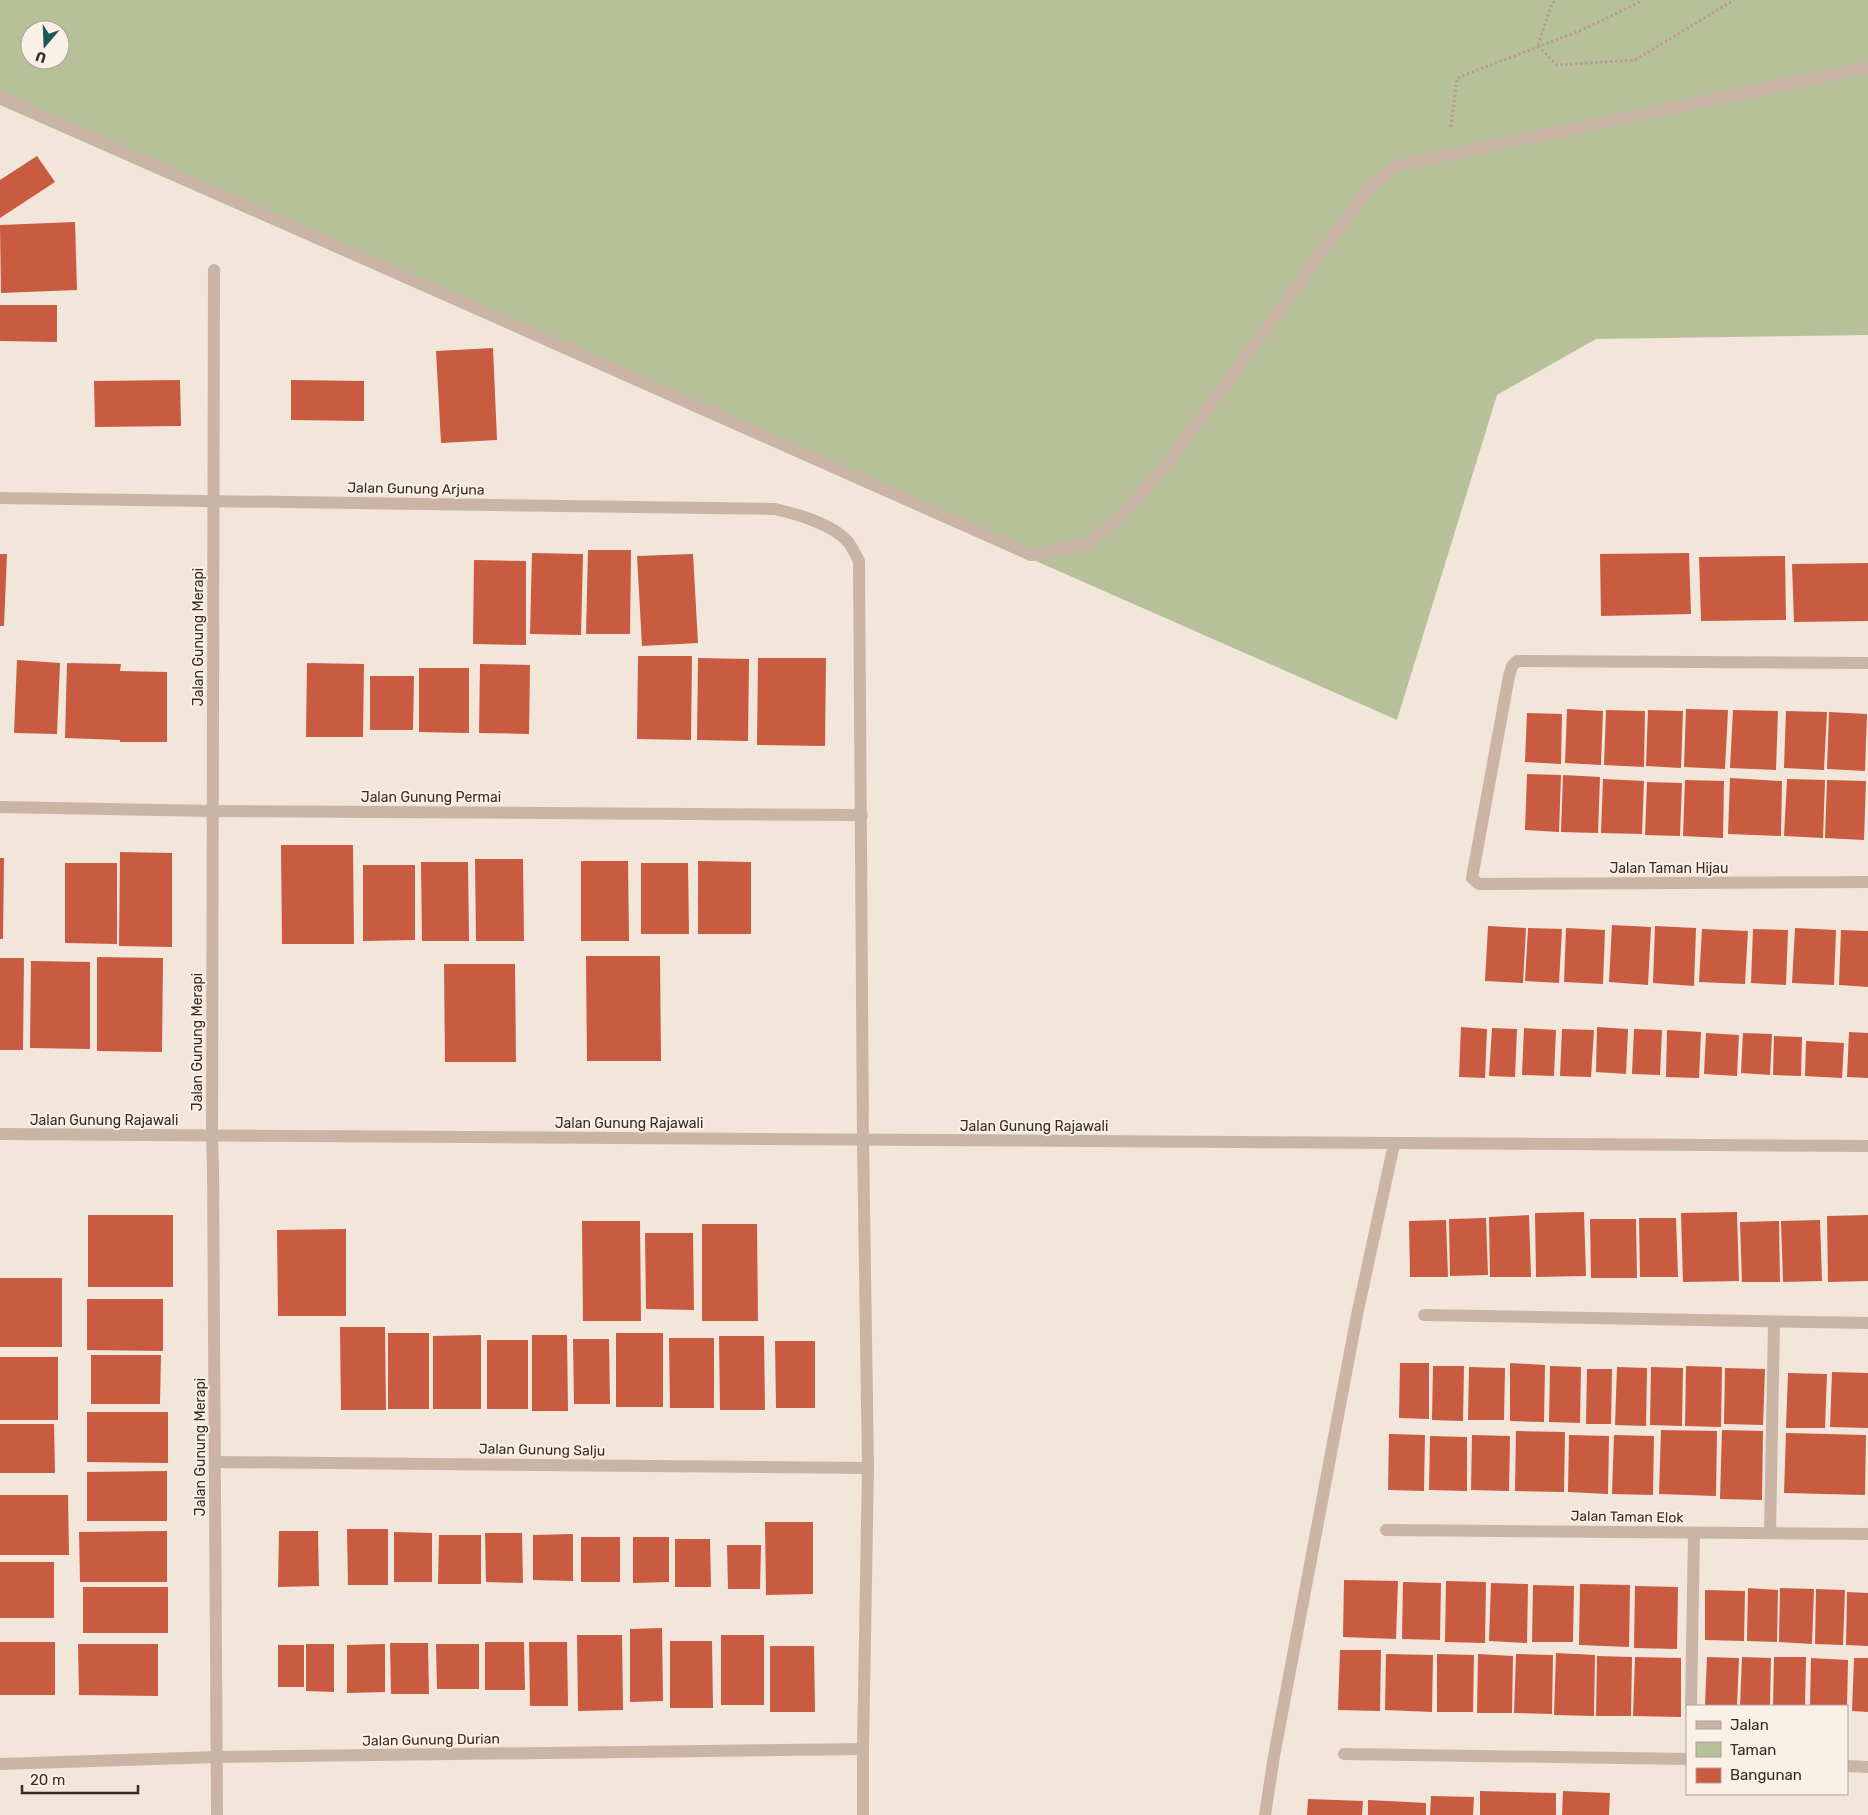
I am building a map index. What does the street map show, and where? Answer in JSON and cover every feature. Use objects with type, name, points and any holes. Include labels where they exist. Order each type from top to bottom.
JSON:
[{"type":"street","points":[[0,97],[1031,555],[1088,544],[1116,521],[1163,470],[1361,198],[1395,166],[1868,67]]},
{"type":"street","name":"Jalan Gunung Merapi","points":[[214,270],[212,1136],[214,1178],[217,1815]]},
{"type":"street","name":"Jalan Gunung Arjuna","points":[[0,498],[775,509],[802,515],[828,528],[848,542],[859,561],[862,815],[863,1140],[868,1468],[863,1815]]},
{"type":"street","name":"Jalan Taman Hijau","points":[[1868,663],[1517,661],[1512,666],[1509,676],[1472,878],[1479,884],[1868,882]]},
{"type":"street","name":"Jalan Gunung Permai","points":[[0,807],[212,811],[862,815]]},
{"type":"street","name":"Jalan Gunung Rajawali","points":[[0,1134],[1868,1146]]},
{"type":"street","points":[[1266,1815],[1274,1756],[1352,1344],[1394,1144]]},
{"type":"street","points":[[1424,1315],[1868,1323]]},
{"type":"street","points":[[1770,1533],[1774,1322]]},
{"type":"street","name":"Jalan Gunung Salju","points":[[215,1462],[868,1468]]},
{"type":"street","name":"Jalan Taman Elok","points":[[1386,1530],[1868,1534]]},
{"type":"street","points":[[1691,1705],[1694,1533]]},
{"type":"street","name":"Jalan Gunung Durian","points":[[0,1764],[217,1757],[863,1749]]},
{"type":"street","points":[[1344,1754],[1686,1760]]},
{"type":"street","points":[[1848,1766],[1868,1766]]},
{"type":"path","points":[[1538,46],[1552,3],[1557,0]]},
{"type":"path","points":[[1447,155],[1457,78],[1582,30],[1642,0]]},
{"type":"path","points":[[1538,46],[1557,65],[1635,60],[1734,0]]},
{"type":"green space","points":[[0,0],[1868,0],[1868,335],[1596,339],[1497,395],[1397,720],[0,105]]},
{"type":"building","points":[[37,156],[55,182],[0,218],[0,180]]},
{"type":"building","points":[[75,222],[77,290],[1,293],[0,225]]},
{"type":"building","points":[[0,305],[57,305],[57,342],[0,341]]},
{"type":"building","points":[[493,348],[497,440],[441,443],[436,351]]},
{"type":"building","points":[[180,380],[181,426],[95,427],[94,381]]},
{"type":"building","points":[[291,380],[364,381],[364,421],[291,420]]},
{"type":"building","points":[[588,550],[631,550],[630,634],[586,634]]},
{"type":"building","points":[[532,553],[583,554],[581,635],[530,634]]},
{"type":"building","points":[[1689,553],[1691,614],[1601,616],[1600,554]]},
{"type":"building","points":[[0,554],[7,554],[4,626],[0,626]]},
{"type":"building","points":[[693,554],[698,643],[642,646],[637,556]]},
{"type":"building","points":[[1785,556],[1786,620],[1701,621],[1699,557]]},
{"type":"building","points":[[474,560],[526,561],[526,645],[473,644]]},
{"type":"building","points":[[1868,563],[1868,621],[1794,622],[1792,564]]},
{"type":"building","points":[[638,656],[692,656],[691,740],[637,739]]},
{"type":"building","points":[[698,658],[749,659],[748,741],[697,740]]},
{"type":"building","points":[[758,658],[826,658],[825,746],[757,745]]},
{"type":"building","points":[[17,660],[60,663],[57,734],[14,733]]},
{"type":"building","points":[[67,663],[121,664],[120,671],[167,672],[167,742],[120,742],[120,740],[65,738]]},
{"type":"building","points":[[307,663],[364,664],[363,737],[306,737]]},
{"type":"building","points":[[480,664],[530,665],[529,734],[479,733]]},
{"type":"building","points":[[419,668],[469,668],[469,733],[419,732]]},
{"type":"building","points":[[370,676],[414,676],[413,730],[370,730]]},
{"type":"building","points":[[1567,709],[1603,711],[1601,765],[1565,763]]},
{"type":"building","points":[[1686,709],[1728,710],[1725,769],[1684,767]]},
{"type":"building","points":[[1606,710],[1645,711],[1644,767],[1604,765]]},
{"type":"building","points":[[1648,710],[1683,711],[1681,768],[1646,766]]},
{"type":"building","points":[[1733,710],[1778,711],[1776,770],[1730,768]]},
{"type":"building","points":[[1786,711],[1827,712],[1824,770],[1784,768]]},
{"type":"building","points":[[1829,712],[1867,714],[1865,771],[1827,769]]},
{"type":"building","points":[[1527,713],[1562,714],[1561,764],[1525,762]]},
{"type":"building","points":[[1527,774],[1561,775],[1559,832],[1525,830]]},
{"type":"building","points":[[1563,775],[1600,777],[1598,833],[1561,832]]},
{"type":"building","points":[[1730,778],[1782,781],[1781,836],[1728,834]]},
{"type":"building","points":[[1603,779],[1644,781],[1642,834],[1601,833]]},
{"type":"building","points":[[1787,779],[1825,780],[1823,838],[1784,836]]},
{"type":"building","points":[[1685,780],[1724,781],[1723,838],[1683,836]]},
{"type":"building","points":[[1827,780],[1866,781],[1864,840],[1825,838]]},
{"type":"building","points":[[1647,782],[1682,783],[1680,836],[1645,835]]},
{"type":"building","points":[[281,845],[353,845],[354,944],[282,944]]},
{"type":"building","points":[[120,852],[172,853],[172,947],[119,946]]},
{"type":"building","points":[[0,858],[4,858],[3,939],[0,939]]},
{"type":"building","points":[[475,859],[523,859],[524,941],[476,941]]},
{"type":"building","points":[[581,861],[628,861],[629,941],[581,941]]},
{"type":"building","points":[[698,861],[751,862],[751,934],[698,934]]},
{"type":"building","points":[[421,862],[468,862],[469,941],[422,941]]},
{"type":"building","points":[[65,863],[117,863],[117,944],[65,943]]},
{"type":"building","points":[[641,863],[688,863],[689,934],[641,934]]},
{"type":"building","points":[[363,865],[415,865],[415,940],[363,941]]},
{"type":"building","points":[[1612,925],[1651,927],[1648,985],[1609,982]]},
{"type":"building","points":[[1488,926],[1526,928],[1523,983],[1485,981]]},
{"type":"building","points":[[1655,926],[1696,928],[1694,986],[1653,983]]},
{"type":"building","points":[[1528,928],[1562,929],[1559,983],[1525,981]]},
{"type":"building","points":[[1566,928],[1605,930],[1603,984],[1564,982]]},
{"type":"building","points":[[1795,928],[1836,930],[1834,985],[1792,983]]},
{"type":"building","points":[[1702,929],[1748,931],[1745,984],[1699,982]]},
{"type":"building","points":[[1753,929],[1788,930],[1786,985],[1751,983]]},
{"type":"building","points":[[1841,930],[1868,931],[1868,987],[1839,985]]},
{"type":"building","points":[[586,956],[660,956],[661,1061],[587,1061]]},
{"type":"building","points":[[97,957],[163,958],[162,1052],[97,1051]]},
{"type":"building","points":[[0,958],[24,958],[23,1050],[0,1050]]},
{"type":"building","points":[[31,961],[90,962],[90,1049],[30,1048]]},
{"type":"building","points":[[444,964],[515,964],[516,1062],[445,1062]]},
{"type":"building","points":[[1461,1027],[1487,1029],[1485,1078],[1459,1077]]},
{"type":"building","points":[[1597,1027],[1628,1029],[1626,1074],[1596,1072]]},
{"type":"building","points":[[1492,1028],[1517,1029],[1515,1077],[1489,1076]]},
{"type":"building","points":[[1524,1028],[1556,1030],[1554,1076],[1522,1075]]},
{"type":"building","points":[[1562,1029],[1594,1030],[1591,1077],[1560,1076]]},
{"type":"building","points":[[1634,1029],[1662,1030],[1660,1075],[1632,1074]]},
{"type":"building","points":[[1667,1030],[1701,1032],[1699,1078],[1666,1077]]},
{"type":"building","points":[[1849,1032],[1868,1033],[1868,1078],[1847,1077]]},
{"type":"building","points":[[1706,1033],[1739,1035],[1737,1076],[1704,1074]]},
{"type":"building","points":[[1743,1033],[1772,1034],[1770,1075],[1741,1073]]},
{"type":"building","points":[[1774,1036],[1802,1037],[1801,1076],[1773,1075]]},
{"type":"building","points":[[1806,1041],[1844,1043],[1842,1078],[1805,1076]]},
{"type":"building","points":[[1584,1212],[1586,1276],[1536,1277],[1535,1213]]},
{"type":"building","points":[[1737,1212],[1739,1281],[1683,1282],[1681,1213]]},
{"type":"building","points":[[88,1215],[173,1215],[173,1287],[88,1287]]},
{"type":"building","points":[[1529,1215],[1531,1277],[1490,1277],[1489,1217]]},
{"type":"building","points":[[1868,1215],[1868,1281],[1828,1282],[1827,1216]]},
{"type":"building","points":[[1486,1218],[1488,1275],[1450,1276],[1449,1219]]},
{"type":"building","points":[[1639,1218],[1676,1218],[1678,1277],[1640,1277]]},
{"type":"building","points":[[1590,1219],[1636,1219],[1637,1278],[1591,1278]]},
{"type":"building","points":[[1446,1220],[1448,1277],[1410,1277],[1409,1221]]},
{"type":"building","points":[[1820,1220],[1822,1281],[1783,1282],[1781,1221]]},
{"type":"building","points":[[582,1221],[640,1221],[641,1321],[583,1321]]},
{"type":"building","points":[[1779,1221],[1780,1282],[1742,1282],[1740,1222]]},
{"type":"building","points":[[702,1224],[757,1224],[758,1321],[702,1321]]},
{"type":"building","points":[[346,1229],[346,1316],[278,1316],[277,1230]]},
{"type":"building","points":[[645,1233],[693,1233],[694,1310],[646,1309]]},
{"type":"building","points":[[0,1278],[62,1278],[62,1347],[0,1347]]},
{"type":"building","points":[[87,1299],[163,1299],[163,1351],[87,1350]]},
{"type":"building","points":[[340,1327],[385,1327],[386,1410],[341,1410]]},
{"type":"building","points":[[388,1333],[429,1333],[429,1409],[388,1409]]},
{"type":"building","points":[[616,1333],[663,1333],[663,1407],[616,1407]]},
{"type":"building","points":[[481,1335],[481,1409],[433,1409],[433,1336]]},
{"type":"building","points":[[532,1335],[567,1335],[568,1411],[532,1411]]},
{"type":"building","points":[[719,1336],[764,1336],[765,1410],[720,1410]]},
{"type":"building","points":[[669,1338],[714,1338],[714,1408],[670,1408]]},
{"type":"building","points":[[573,1339],[609,1339],[610,1404],[574,1404]]},
{"type":"building","points":[[487,1340],[528,1340],[528,1409],[487,1409]]},
{"type":"building","points":[[775,1341],[815,1341],[815,1408],[776,1408]]},
{"type":"building","points":[[91,1355],[161,1355],[160,1404],[91,1404]]},
{"type":"building","points":[[0,1357],[58,1357],[58,1420],[0,1420]]},
{"type":"building","points":[[1400,1363],[1429,1363],[1429,1419],[1399,1418]]},
{"type":"building","points":[[1510,1363],[1545,1365],[1544,1422],[1510,1421]]},
{"type":"building","points":[[1433,1366],[1464,1366],[1463,1421],[1432,1420]]},
{"type":"building","points":[[1550,1366],[1581,1367],[1580,1423],[1549,1422]]},
{"type":"building","points":[[1686,1366],[1722,1367],[1721,1427],[1685,1426]]},
{"type":"building","points":[[1469,1367],[1505,1368],[1504,1420],[1468,1420]]},
{"type":"building","points":[[1617,1367],[1647,1368],[1646,1426],[1615,1425]]},
{"type":"building","points":[[1651,1367],[1683,1368],[1682,1426],[1650,1425]]},
{"type":"building","points":[[1725,1368],[1765,1369],[1763,1425],[1724,1424]]},
{"type":"building","points":[[1587,1369],[1612,1369],[1611,1424],[1586,1424]]},
{"type":"building","points":[[1832,1372],[1868,1373],[1868,1428],[1830,1427]]},
{"type":"building","points":[[1788,1373],[1827,1374],[1825,1428],[1786,1428]]},
{"type":"building","points":[[87,1412],[168,1412],[168,1463],[87,1462]]},
{"type":"building","points":[[0,1424],[54,1424],[55,1473],[0,1473]]},
{"type":"building","points":[[1661,1430],[1717,1431],[1716,1496],[1659,1494]]},
{"type":"building","points":[[1722,1430],[1763,1431],[1762,1500],[1720,1499]]},
{"type":"building","points":[[1516,1431],[1565,1432],[1564,1492],[1515,1491]]},
{"type":"building","points":[[1786,1433],[1866,1435],[1865,1495],[1784,1493]]},
{"type":"building","points":[[1389,1434],[1425,1435],[1424,1491],[1388,1490]]},
{"type":"building","points":[[1472,1435],[1510,1436],[1509,1491],[1471,1490]]},
{"type":"building","points":[[1569,1435],[1609,1436],[1608,1494],[1568,1492]]},
{"type":"building","points":[[1614,1435],[1654,1436],[1653,1495],[1612,1494]]},
{"type":"building","points":[[1430,1436],[1467,1437],[1467,1491],[1429,1490]]},
{"type":"building","points":[[167,1471],[167,1521],[87,1521],[87,1472]]},
{"type":"building","points":[[0,1495],[68,1495],[69,1555],[0,1555]]},
{"type":"building","points":[[765,1522],[813,1522],[813,1594],[766,1595]]},
{"type":"building","points":[[347,1529],[388,1529],[388,1585],[348,1585]]},
{"type":"building","points":[[167,1531],[167,1582],[80,1582],[79,1532]]},
{"type":"building","points":[[279,1531],[318,1531],[319,1586],[278,1587]]},
{"type":"building","points":[[394,1532],[432,1533],[432,1582],[394,1582]]},
{"type":"building","points":[[485,1533],[522,1533],[523,1583],[486,1582]]},
{"type":"building","points":[[573,1534],[573,1581],[533,1580],[533,1535]]},
{"type":"building","points":[[439,1535],[481,1535],[481,1584],[438,1584]]},
{"type":"building","points":[[581,1537],[620,1537],[620,1582],[581,1582]]},
{"type":"building","points":[[633,1537],[669,1537],[669,1582],[633,1583]]},
{"type":"building","points":[[675,1539],[710,1539],[711,1587],[675,1587]]},
{"type":"building","points":[[727,1545],[761,1545],[760,1589],[728,1589]]},
{"type":"building","points":[[0,1562],[54,1562],[54,1618],[0,1618]]},
{"type":"building","points":[[1344,1580],[1398,1581],[1396,1639],[1343,1637]]},
{"type":"building","points":[[1446,1581],[1486,1582],[1485,1643],[1445,1642]]},
{"type":"building","points":[[1403,1582],[1441,1583],[1440,1640],[1402,1639]]},
{"type":"building","points":[[1491,1583],[1528,1584],[1527,1643],[1489,1641]]},
{"type":"building","points":[[1580,1584],[1630,1585],[1629,1647],[1579,1645]]},
{"type":"building","points":[[1533,1585],[1574,1586],[1573,1642],[1532,1642]]},
{"type":"building","points":[[1635,1586],[1678,1587],[1677,1649],[1634,1648]]},
{"type":"building","points":[[83,1587],[168,1587],[168,1633],[83,1633]]},
{"type":"building","points":[[1748,1588],[1778,1590],[1777,1642],[1747,1641]]},
{"type":"building","points":[[1780,1588],[1814,1589],[1812,1644],[1779,1642]]},
{"type":"building","points":[[1816,1589],[1845,1590],[1843,1645],[1815,1644]]},
{"type":"building","points":[[1705,1590],[1745,1591],[1744,1641],[1705,1640]]},
{"type":"building","points":[[1847,1592],[1868,1593],[1868,1646],[1846,1645]]},
{"type":"building","points":[[662,1628],[663,1701],[630,1702],[630,1629]]},
{"type":"building","points":[[577,1635],[622,1635],[623,1710],[578,1711]]},
{"type":"building","points":[[721,1635],[764,1635],[764,1705],[721,1705]]},
{"type":"building","points":[[670,1641],[712,1641],[713,1708],[670,1708]]},
{"type":"building","points":[[0,1642],[55,1642],[55,1695],[0,1695]]},
{"type":"building","points":[[485,1642],[524,1642],[525,1690],[485,1690]]},
{"type":"building","points":[[529,1642],[567,1642],[568,1706],[530,1706]]},
{"type":"building","points":[[390,1643],[428,1643],[429,1694],[391,1694]]},
{"type":"building","points":[[78,1644],[158,1644],[158,1696],[79,1695]]},
{"type":"building","points":[[306,1644],[334,1644],[334,1692],[306,1691]]},
{"type":"building","points":[[385,1644],[385,1692],[347,1693],[347,1645]]},
{"type":"building","points":[[436,1644],[479,1644],[479,1689],[437,1689]]},
{"type":"building","points":[[278,1645],[304,1645],[304,1687],[278,1687]]},
{"type":"building","points":[[770,1646],[814,1646],[815,1712],[770,1712]]},
{"type":"building","points":[[1340,1650],[1381,1650],[1380,1711],[1338,1710]]},
{"type":"building","points":[[1556,1653],[1595,1655],[1594,1716],[1554,1715]]},
{"type":"building","points":[[1386,1654],[1433,1655],[1432,1712],[1385,1710]]},
{"type":"building","points":[[1437,1654],[1474,1655],[1473,1712],[1437,1712]]},
{"type":"building","points":[[1478,1654],[1513,1656],[1512,1713],[1477,1713]]},
{"type":"building","points":[[1516,1654],[1553,1655],[1552,1714],[1514,1713]]},
{"type":"building","points":[[1597,1656],[1632,1657],[1631,1716],[1596,1716]]},
{"type":"building","points":[[1635,1657],[1681,1658],[1681,1717],[1633,1716]]},
{"type":"building","points":[[1707,1657],[1739,1658],[1737,1705],[1705,1705]]},
{"type":"building","points":[[1742,1657],[1771,1658],[1770,1705],[1740,1705]]},
{"type":"building","points":[[1774,1657],[1806,1657],[1805,1705],[1773,1705]]},
{"type":"building","points":[[1811,1658],[1848,1660],[1847,1705],[1810,1705]]},
{"type":"building","points":[[1854,1658],[1868,1658],[1868,1712],[1852,1711]]},
{"type":"building","points":[[1480,1791],[1556,1793],[1556,1815],[1480,1815]]},
{"type":"building","points":[[1563,1791],[1610,1793],[1609,1815],[1562,1815]]},
{"type":"building","points":[[1431,1796],[1474,1797],[1473,1815],[1430,1815]]},
{"type":"building","points":[[1308,1799],[1363,1801],[1362,1815],[1307,1815]]},
{"type":"building","points":[[1368,1800],[1426,1803],[1426,1815],[1368,1815]]}]
